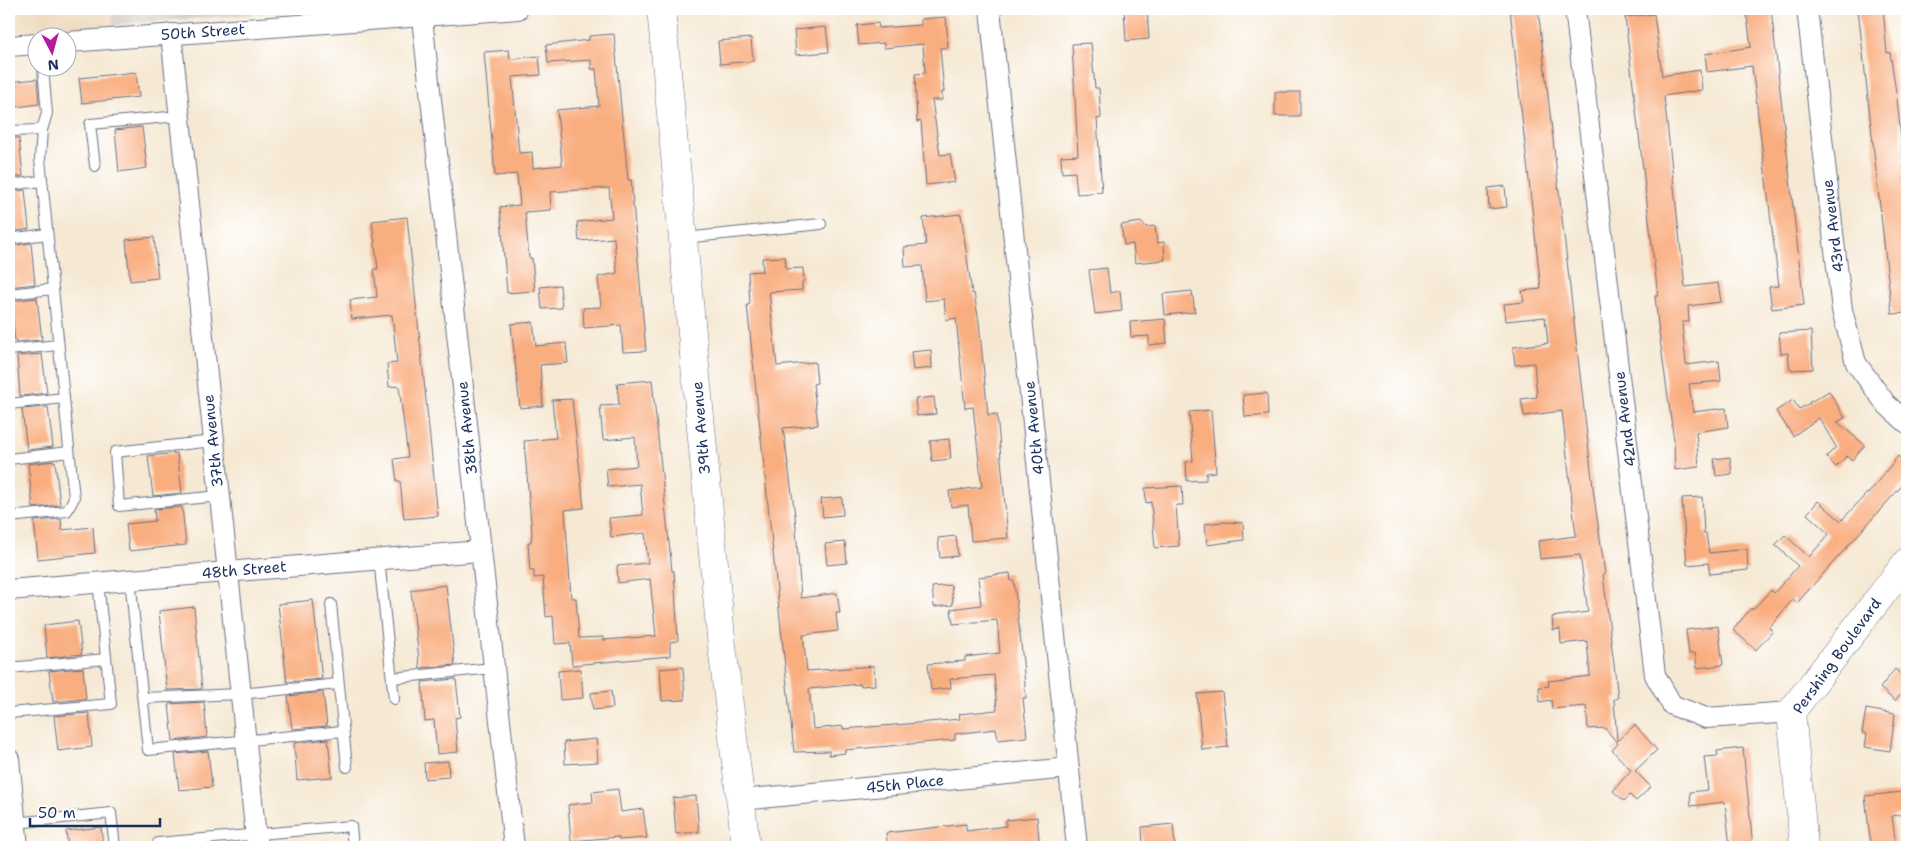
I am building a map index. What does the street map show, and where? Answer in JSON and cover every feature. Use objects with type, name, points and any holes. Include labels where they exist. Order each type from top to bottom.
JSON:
[{"type":"main road","name":"39th Avenue","points":[[661,9],[721,637],[746,847]]},
{"type":"main road","name":"Pershing Boulevard","points":[[1804,847],[1791,712],[1907,562]]},
{"type":"street","name":"50th Street","points":[[78,41],[422,13],[518,9]]},
{"type":"street","name":"40th Avenue","points":[[990,9],[1077,847]]},
{"type":"street","name":"42nd Avenue","points":[[1575,9],[1655,675],[1672,705],[1706,718],[1791,712]]},
{"type":"street","name":"43rd Avenue","points":[[1808,9],[1842,310],[1856,363],[1886,404],[1907,423]]},
{"type":"street","name":"38th Avenue","points":[[422,13],[514,847]]},
{"type":"street","name":"37th Avenue","points":[[171,34],[226,571],[256,841]]},
{"type":"street","points":[[9,46],[28,45]]},
{"type":"street","name":"48th Street","points":[[9,590],[480,551]]},
{"type":"street","points":[[9,759],[18,847]]},
{"type":"street","name":"45th Place","points":[[741,800],[1069,768]]},
{"type":"lane","points":[[9,517],[67,511],[74,498],[40,159],[42,130],[47,113],[44,78]]},
{"type":"lane","points":[[95,166],[90,124],[180,116]]},
{"type":"lane","points":[[9,131],[42,130]]},
{"type":"lane","points":[[9,185],[42,181]]},
{"type":"lane","points":[[683,238],[821,224]]},
{"type":"lane","points":[[9,239],[47,234]]},
{"type":"lane","points":[[9,294],[53,289]]},
{"type":"lane","points":[[9,350],[58,345]]},
{"type":"lane","points":[[9,404],[64,398]]},
{"type":"lane","points":[[213,441],[114,452],[119,506],[219,496]]},
{"type":"lane","points":[[9,459],[69,452]]},
{"type":"lane","points":[[379,559],[394,699]]},
{"type":"lane","points":[[130,579],[148,750],[342,731]]},
{"type":"lane","points":[[9,712],[111,704],[98,582]]},
{"type":"lane","points":[[331,604],[347,767]]},
{"type":"lane","points":[[9,668],[106,659]]},
{"type":"lane","points":[[392,678],[493,668]]},
{"type":"lane","points":[[143,698],[240,694],[338,684]]},
{"type":"lane","points":[[13,812],[111,812],[115,847]]},
{"type":"lane","points":[[158,847],[158,843],[256,841],[351,826],[353,847]]},
{"type":"shaded area","points":[[9,9],[111,9],[113,25],[74,28],[28,28],[28,32],[9,33]]},
{"type":"shaded area","points":[[111,9],[313,9],[113,25]]},
{"type":"building","points":[[1124,9],[1147,9],[1149,39],[1126,41]]},
{"type":"building","points":[[1510,9],[1538,9],[1594,496],[1605,574],[1603,574],[1618,698],[1614,699],[1617,741],[1635,725],[1657,750],[1635,771],[1651,787],[1636,801],[1630,795],[1624,801],[1613,791],[1631,770],[1612,750],[1618,744],[1605,728],[1588,729],[1586,706],[1552,709],[1551,700],[1540,702],[1539,687],[1549,686],[1548,681],[1590,676],[1587,641],[1561,644],[1560,629],[1553,630],[1552,617],[1588,612],[1580,555],[1540,559],[1538,541],[1576,536],[1562,411],[1524,416],[1521,399],[1537,397],[1534,363],[1515,365],[1513,347],[1548,343],[1545,317],[1506,321],[1504,304],[1524,302],[1522,291],[1541,289]]},
{"type":"building","points":[[1746,9],[1771,9],[1804,305],[1772,309],[1769,287],[1779,286],[1752,66],[1707,72],[1705,54],[1751,47]]},
{"type":"building","points":[[1858,9],[1883,9],[1887,53],[1890,52],[1905,176],[1907,313],[1892,314]]},
{"type":"building","points":[[1654,14],[1662,76],[1700,70],[1702,90],[1664,96],[1685,287],[1718,283],[1721,302],[1688,306],[1689,322],[1682,322],[1686,365],[1719,361],[1721,381],[1689,384],[1693,412],[1726,408],[1728,427],[1696,432],[1699,467],[1675,470],[1674,441],[1655,296],[1658,296],[1625,17]]},
{"type":"building","points":[[946,17],[948,48],[940,48],[944,92],[942,92],[942,100],[932,100],[940,155],[950,154],[955,182],[926,185],[921,121],[917,122],[915,74],[925,73],[923,44],[884,48],[884,43],[859,45],[857,25],[878,23],[879,28],[921,25],[921,19]]},
{"type":"building","points":[[826,27],[829,52],[796,55],[794,30]]},
{"type":"building","points":[[614,34],[628,180],[631,180],[646,351],[623,352],[621,325],[584,328],[583,308],[601,307],[598,277],[617,273],[614,238],[579,241],[577,222],[612,218],[609,188],[550,192],[551,210],[525,212],[529,258],[532,258],[535,291],[507,293],[500,207],[520,205],[517,174],[495,176],[484,52],[509,50],[510,59],[539,56],[541,75],[512,77],[519,153],[532,152],[533,168],[562,165],[557,110],[599,106],[596,69],[591,69],[591,60],[548,63],[546,45],[589,40],[589,36]]},
{"type":"building","points":[[751,38],[753,61],[720,64],[718,41]]},
{"type":"building","points":[[1091,43],[1095,88],[1099,88],[1101,118],[1097,119],[1102,192],[1077,194],[1075,172],[1062,173],[1061,156],[1078,155],[1072,44]]},
{"type":"building","points":[[136,72],[139,97],[82,103],[79,78]]},
{"type":"building","points":[[37,79],[39,104],[9,108],[9,82]]},
{"type":"building","points":[[1275,92],[1300,92],[1300,116],[1275,116]]},
{"type":"building","points":[[142,127],[147,168],[119,172],[115,130]]},
{"type":"building","points":[[9,138],[19,138],[23,176],[9,178]]},
{"type":"building","points":[[1505,186],[1507,207],[1489,209],[1488,188]]},
{"type":"building","points":[[25,190],[29,229],[9,232],[9,192]]},
{"type":"building","points":[[961,214],[972,294],[974,293],[979,322],[988,415],[997,414],[1008,538],[971,541],[968,505],[951,507],[949,491],[982,487],[973,407],[965,408],[956,318],[946,320],[944,299],[925,301],[922,266],[905,267],[904,247],[926,245],[923,218]]},
{"type":"building","points":[[407,217],[438,516],[404,519],[400,481],[397,481],[394,459],[408,457],[399,386],[389,387],[387,364],[397,363],[392,315],[352,319],[350,300],[377,297],[374,269],[378,269],[372,221]]},
{"type":"building","points":[[1141,222],[1146,227],[1155,226],[1157,243],[1164,242],[1165,260],[1135,263],[1133,244],[1124,245],[1121,225]]},
{"type":"building","points":[[154,237],[158,278],[130,281],[126,240]]},
{"type":"building","points":[[31,243],[35,284],[9,287],[9,246]]},
{"type":"building","points":[[785,257],[786,269],[803,268],[804,281],[802,282],[802,290],[769,292],[777,366],[815,362],[817,383],[813,384],[818,425],[783,428],[795,515],[801,598],[837,593],[840,613],[836,613],[838,631],[803,635],[807,671],[874,666],[875,685],[860,686],[860,684],[809,689],[813,729],[843,726],[843,729],[960,719],[959,714],[997,710],[994,675],[950,679],[951,688],[931,690],[928,664],[965,661],[965,657],[1000,653],[997,620],[953,624],[951,609],[981,605],[978,577],[1010,573],[1011,581],[1014,581],[1023,662],[1026,698],[1023,698],[1027,737],[998,740],[996,729],[955,734],[955,740],[845,750],[845,753],[829,755],[829,751],[794,752],[747,305],[750,304],[748,272],[763,271],[762,258]]},
{"type":"building","points":[[1107,268],[1110,293],[1120,291],[1122,311],[1095,314],[1089,270]]},
{"type":"building","points":[[560,285],[562,308],[542,309],[540,287]]},
{"type":"building","points":[[1192,291],[1195,312],[1165,315],[1163,294]]},
{"type":"building","points":[[37,298],[42,340],[15,342],[11,301]]},
{"type":"building","points":[[1165,319],[1167,343],[1149,345],[1149,336],[1131,337],[1130,322]]},
{"type":"building","points":[[533,322],[536,346],[566,343],[568,363],[540,365],[543,406],[520,408],[511,324]]},
{"type":"building","points":[[1811,331],[1813,369],[1790,370],[1788,353],[1781,354],[1779,333]]},
{"type":"building","points":[[931,350],[932,368],[913,370],[911,352]]},
{"type":"building","points":[[42,354],[47,393],[20,396],[17,356]]},
{"type":"building","points":[[652,380],[672,571],[674,571],[678,641],[670,642],[670,656],[572,665],[570,643],[555,644],[553,616],[546,617],[543,577],[534,578],[534,571],[530,571],[528,542],[531,542],[532,534],[524,441],[556,438],[552,400],[572,399],[584,508],[565,510],[571,598],[576,598],[579,638],[603,637],[603,640],[656,636],[650,579],[618,583],[617,566],[648,563],[645,533],[611,537],[609,518],[643,515],[640,484],[608,487],[606,469],[637,466],[635,437],[603,440],[600,406],[619,405],[617,383]]},
{"type":"building","points":[[1829,391],[1845,418],[1837,422],[1865,445],[1852,460],[1847,456],[1836,467],[1826,457],[1836,447],[1819,418],[1793,436],[1776,411],[1793,400],[1799,409],[1810,403],[1810,400],[1812,401]]},
{"type":"building","points":[[1267,393],[1268,415],[1245,417],[1243,395]]},
{"type":"building","points":[[934,397],[936,414],[917,416],[915,399]]},
{"type":"building","points":[[48,407],[53,447],[27,450],[22,409]]},
{"type":"building","points":[[1211,410],[1216,472],[1206,473],[1206,480],[1187,481],[1186,462],[1193,461],[1189,412]]},
{"type":"building","points":[[949,439],[951,459],[932,461],[930,441]]},
{"type":"building","points":[[177,453],[182,493],[153,496],[148,456]]},
{"type":"building","points":[[1898,456],[1907,464],[1907,480],[1797,603],[1793,599],[1769,628],[1773,631],[1756,650],[1733,630],[1751,608],[1752,610],[1771,590],[1774,593],[1798,566],[1775,545],[1785,535],[1809,557],[1829,534],[1807,514],[1818,501],[1841,521],[1868,494]]},
{"type":"building","points":[[1730,457],[1732,474],[1716,476],[1714,459]]},
{"type":"building","points":[[55,461],[60,505],[33,508],[28,464]]},
{"type":"building","points":[[1182,486],[1183,505],[1176,505],[1179,546],[1155,548],[1151,502],[1146,503],[1145,488]]},
{"type":"building","points":[[842,497],[843,515],[823,517],[821,499]]},
{"type":"building","points":[[1702,497],[1704,533],[1706,533],[1709,553],[1747,549],[1748,570],[1710,574],[1708,563],[1687,565],[1682,498]]},
{"type":"building","points":[[182,507],[186,545],[129,551],[126,524],[155,521],[154,509]]},
{"type":"building","points":[[61,519],[62,530],[93,527],[95,553],[38,559],[34,521]]},
{"type":"building","points":[[1222,522],[1243,523],[1244,540],[1207,545],[1205,524]]},
{"type":"building","points":[[956,536],[958,556],[940,558],[938,538]]},
{"type":"building","points":[[845,542],[847,563],[827,565],[825,544]]},
{"type":"building","points":[[446,585],[455,665],[420,668],[411,590]]},
{"type":"building","points":[[951,585],[953,605],[934,607],[932,587]]},
{"type":"building","points":[[313,600],[322,679],[287,682],[278,604]]},
{"type":"building","points":[[194,607],[202,689],[167,690],[159,611]]},
{"type":"building","points":[[78,621],[82,654],[47,658],[44,625]]},
{"type":"building","points":[[1718,626],[1723,665],[1697,668],[1695,653],[1689,654],[1686,630]]},
{"type":"building","points":[[683,667],[685,700],[662,701],[660,669]]},
{"type":"building","points":[[83,668],[86,699],[53,702],[49,671]]},
{"type":"building","points":[[581,669],[583,698],[560,700],[558,671]]},
{"type":"building","points":[[1895,669],[1907,679],[1907,687],[1895,701],[1880,688]]},
{"type":"building","points":[[456,679],[460,717],[455,718],[458,752],[437,754],[434,720],[425,721],[422,682]]},
{"type":"building","points":[[611,691],[613,708],[593,710],[591,693]]},
{"type":"building","points":[[323,692],[327,726],[292,729],[288,696]]},
{"type":"building","points":[[1222,692],[1228,747],[1202,750],[1197,694]]},
{"type":"building","points":[[204,702],[207,737],[173,741],[169,704]]},
{"type":"building","points":[[1866,709],[1895,714],[1890,751],[1865,747],[1867,734],[1862,733]]},
{"type":"building","points":[[89,713],[92,747],[58,751],[54,716]]},
{"type":"building","points":[[328,739],[332,777],[297,780],[294,743]]},
{"type":"building","points":[[596,739],[598,762],[565,764],[564,742]]},
{"type":"building","points":[[1743,748],[1753,847],[1730,847],[1725,802],[1691,806],[1690,792],[1708,790],[1704,757],[1718,756],[1717,751]]},
{"type":"building","points":[[208,751],[212,787],[179,790],[175,754]]},
{"type":"building","points":[[448,761],[449,777],[425,779],[424,763]]},
{"type":"building","points":[[618,789],[621,812],[643,809],[647,838],[619,840],[618,837],[571,841],[568,805],[593,802],[592,792]]},
{"type":"building","points":[[1902,792],[1905,814],[1892,816],[1896,847],[1871,847],[1865,796]]},
{"type":"building","points":[[696,796],[699,832],[676,834],[673,798]]},
{"type":"building","points":[[1037,817],[1039,840],[994,844],[995,847],[888,847],[886,833],[966,824],[966,831],[1006,826],[1006,820]]},
{"type":"building","points":[[1173,824],[1175,847],[1143,847],[1142,827]]},
{"type":"building","points":[[101,827],[103,847],[68,847],[66,831]]}]
